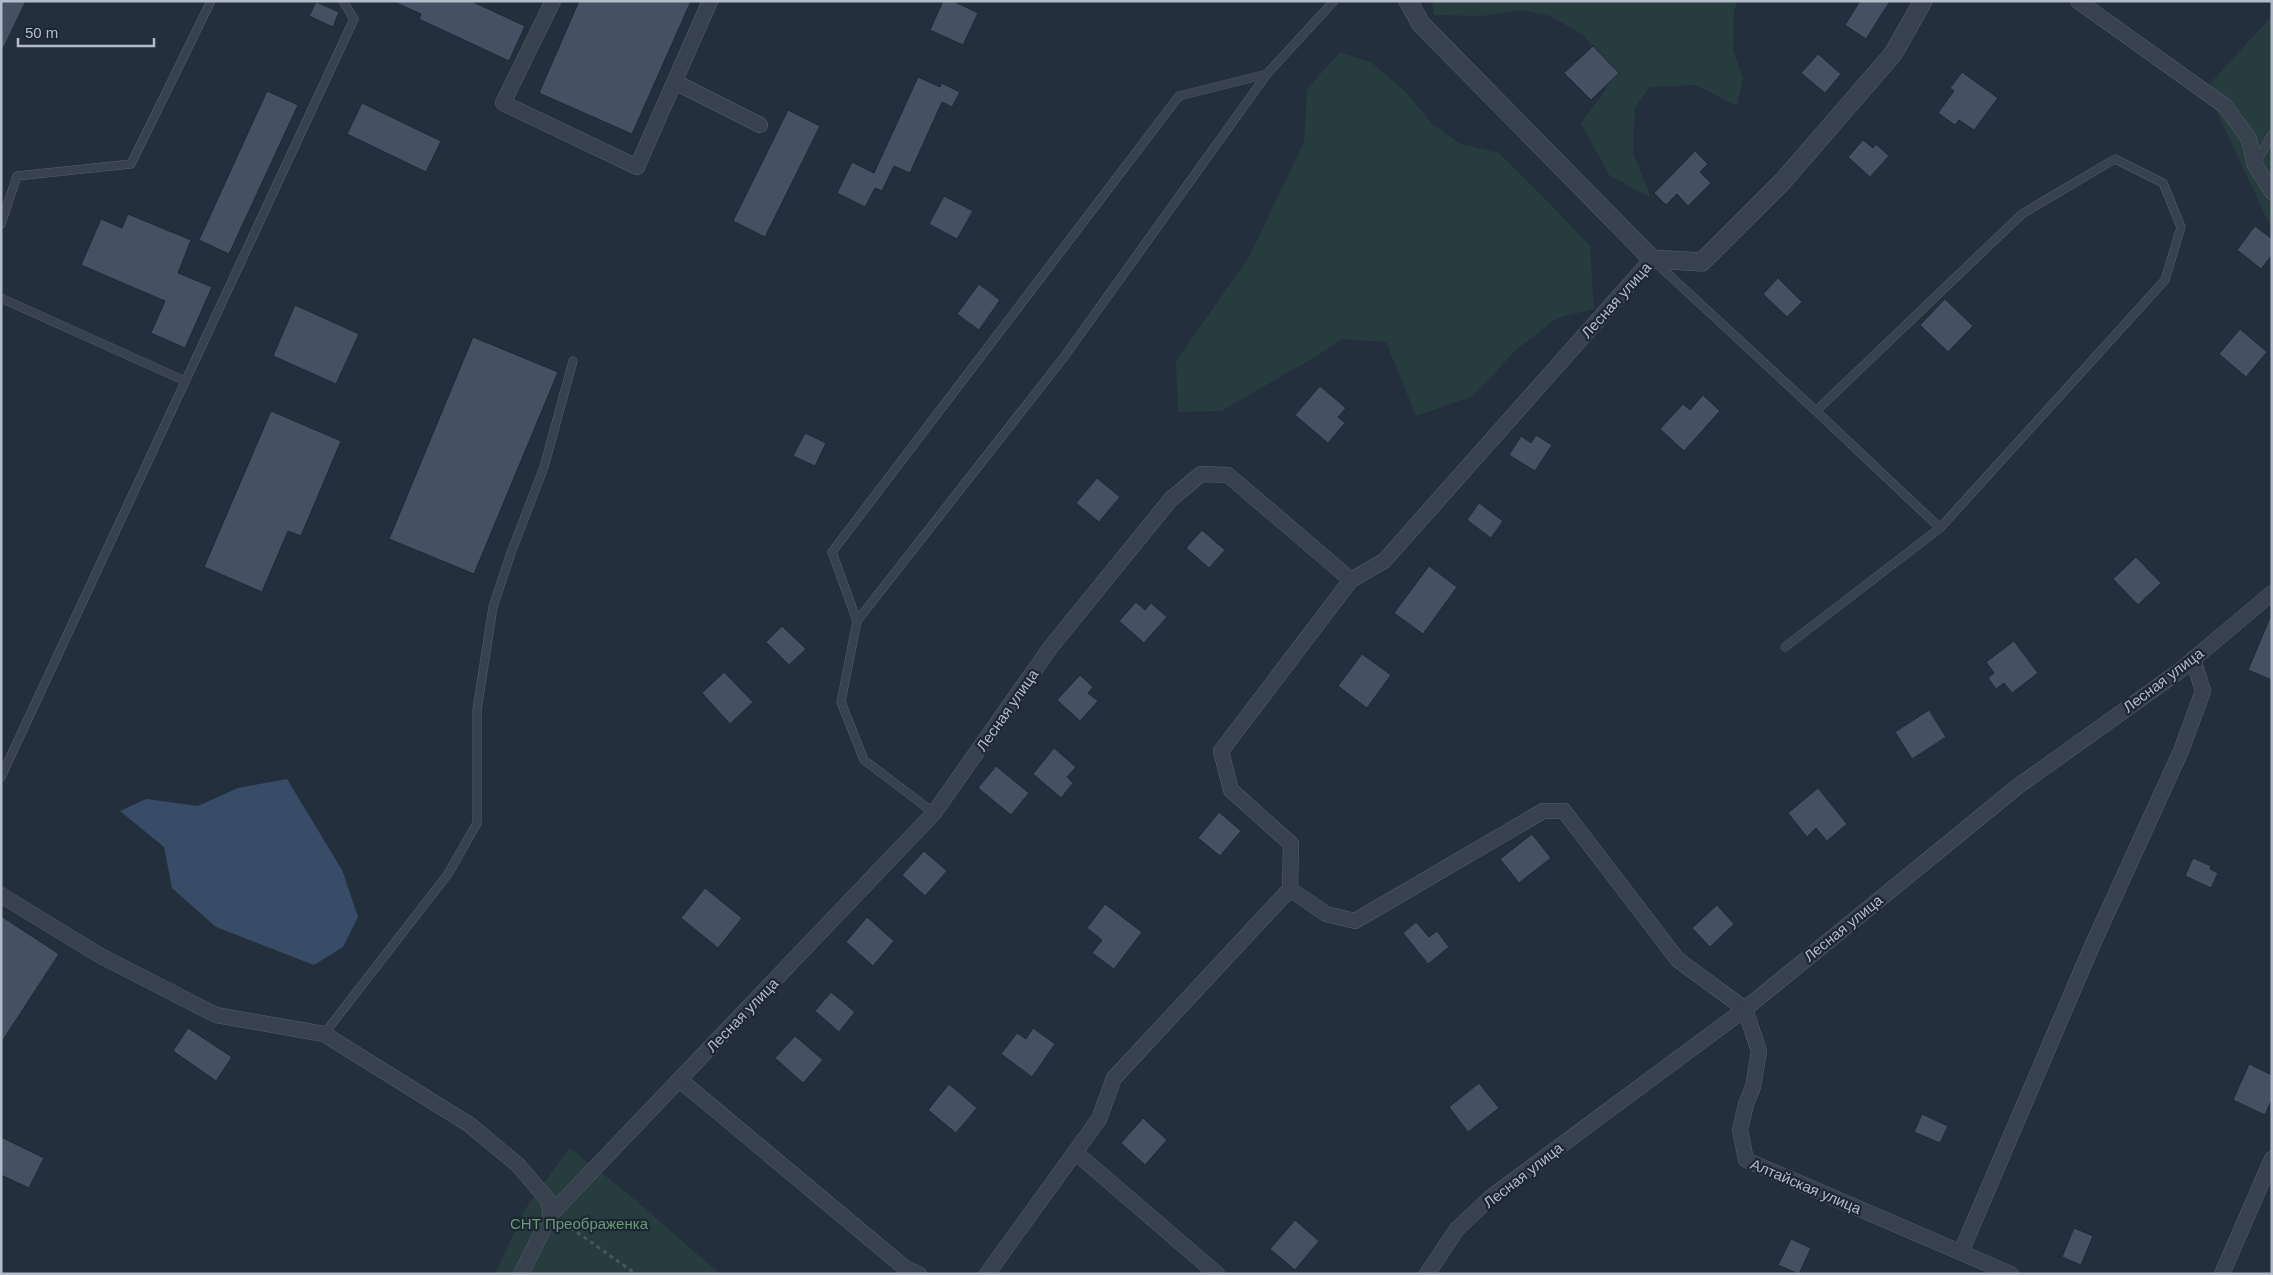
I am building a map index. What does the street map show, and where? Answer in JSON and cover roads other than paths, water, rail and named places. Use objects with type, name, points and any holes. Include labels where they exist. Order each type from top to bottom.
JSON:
[{"type":"street","points":[[553,1],[503,103],[637,167],[710,1]]},
{"type":"street","points":[[1408,1],[1420,24],[1652,259]]},
{"type":"street","name":"Лесная улица","points":[[1290,889],[1292,844],[1231,790],[1221,752],[1351,580],[1384,561],[1652,259],[1702,262],[1783,181],[1893,54],[1923,1]]},
{"type":"street","points":[[2078,1],[2225,106],[2249,139],[2255,165],[2272,192]]},
{"type":"street","points":[[675,82],[760,125]]},
{"type":"street","name":"Лесная улица","points":[[521,1274],[551,1214],[934,813],[1050,648],[1171,499],[1201,474],[1228,475],[1351,580]]},
{"type":"street","name":"Лесная улица","points":[[1427,1274],[1457,1228],[1490,1198],[1744,1008],[2017,787],[2193,659],[2272,594]]},
{"type":"street","points":[[1961,1252],[2088,955],[2181,751],[2203,691],[2193,659]]},
{"type":"street","points":[[987,1274],[1099,1119],[1114,1078],[1290,889],[1326,914],[1355,921],[1543,811],[1564,811],[1678,960],[1744,1008]]},
{"type":"street","points":[[1,894],[99,955],[216,1015],[324,1034],[470,1125],[524,1172],[548,1200],[551,1214]]},
{"type":"street","name":"Алтайская улица","points":[[1744,1008],[1759,1051],[1753,1087],[1746,1104],[1740,1130],[1746,1160],[2011,1274]]},
{"type":"street","points":[[680,1080],[905,1268],[919,1274]]},
{"type":"street","points":[[1075,1152],[1217,1274]]},
{"type":"street","points":[[2222,1274],[2272,1159]]},
{"type":"lane","points":[[1,224],[17,176],[131,164],[211,1]]},
{"type":"lane","points":[[1,777],[354,19],[343,1]]},
{"type":"lane","points":[[934,813],[864,760],[841,702],[858,620],[1064,357],[1267,74],[1334,1]]},
{"type":"lane","points":[[858,620],[832,552],[1179,96],[1267,74]]},
{"type":"lane","points":[[2255,165],[2272,134]]},
{"type":"lane","points":[[1785,647],[1940,528],[2165,280],[2181,228],[2163,183],[2115,159],[2022,214],[1816,411]]},
{"type":"lane","points":[[1652,259],[1940,528]]},
{"type":"lane","points":[[1,298],[185,381]]},
{"type":"lane","points":[[324,1034],[448,874],[477,823],[477,710],[493,607],[511,553],[544,467],[573,361]]},
{"type":"water","points":[[287,779],[342,870],[358,917],[343,947],[314,965],[216,927],[172,888],[164,847],[120,811],[146,799],[198,806],[238,788]]},
{"type":"park label","name":"СНТ Преображенка","points":[[579,1223]]}]
